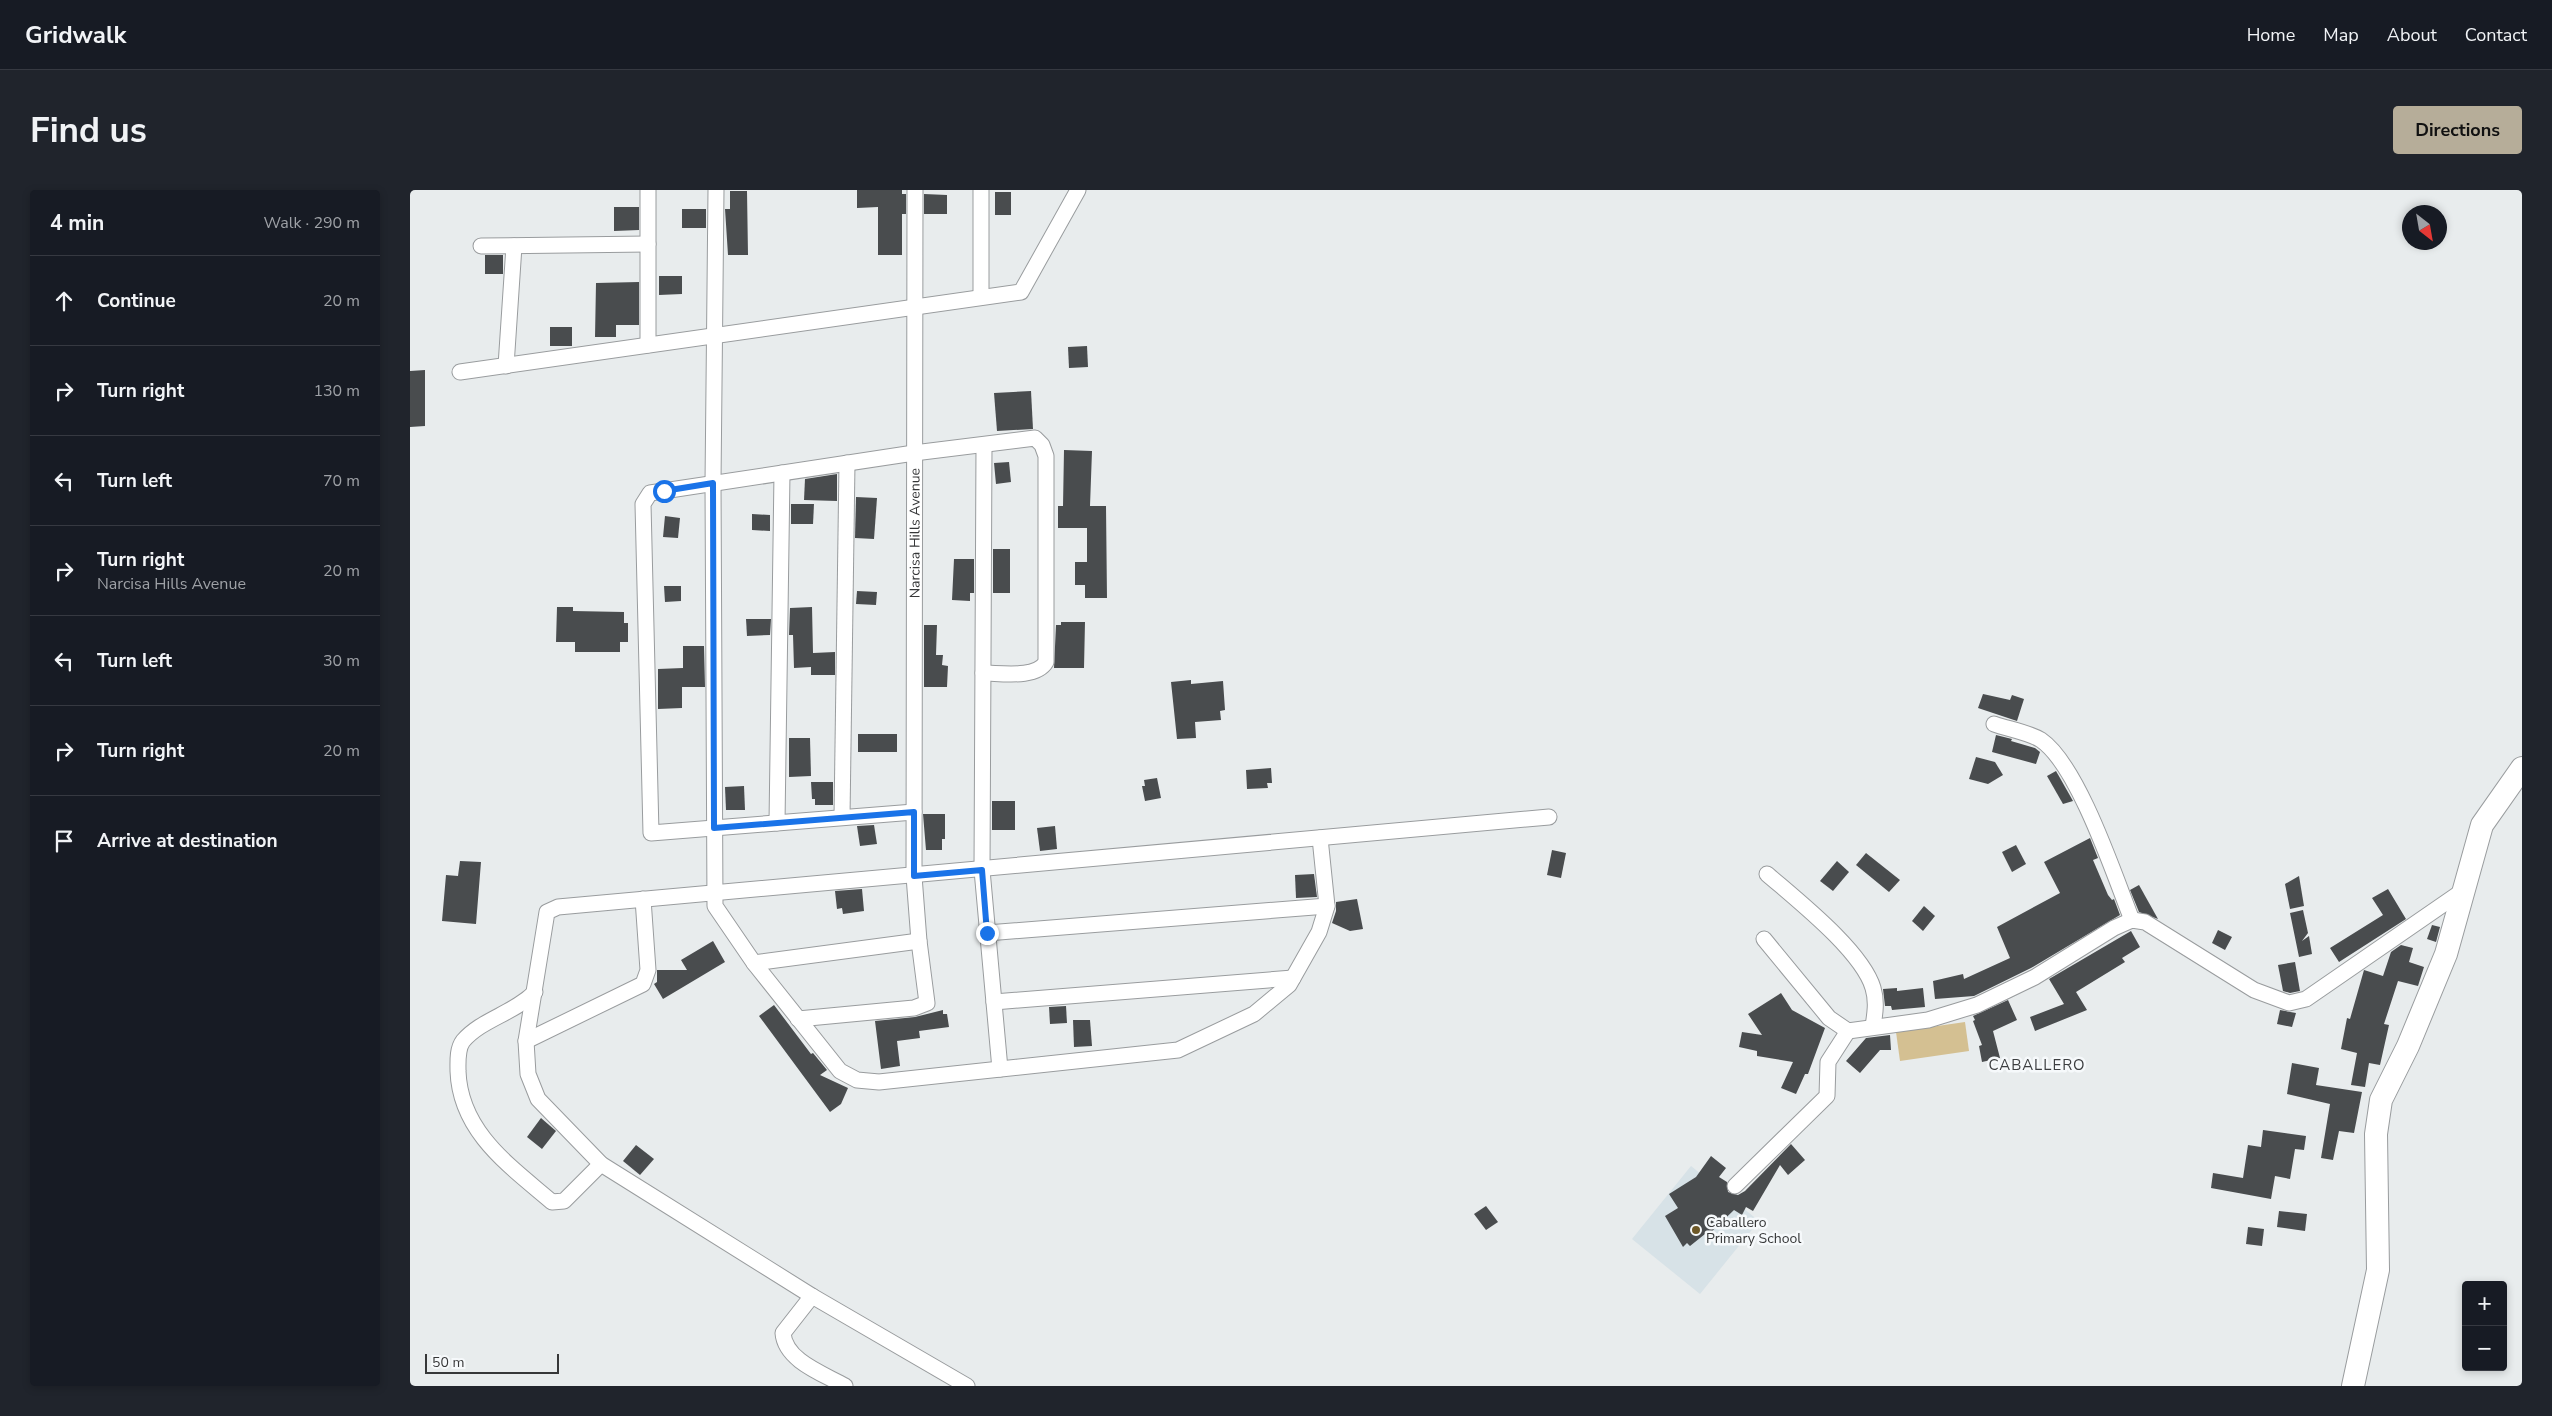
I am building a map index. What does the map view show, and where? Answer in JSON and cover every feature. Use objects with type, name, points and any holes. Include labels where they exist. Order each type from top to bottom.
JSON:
[{"type":"street","points":[[648,190],[648,345]]},
{"type":"street","points":[[716,190],[713,483],[715,906],[754,964],[840,1071],[856,1080],[880,1082],[1178,1050],[1254,1014],[1289,986],[1319,932],[1327,906],[1320,838]]},
{"type":"street","name":"Narcisa Hills Avenue","points":[[798,1018],[914,1008],[928,1003],[919,942],[914,876],[915,190]]},
{"type":"street","points":[[981,190],[981,297]]},
{"type":"street","points":[[460,372],[1021,292],[1078,190]]},
{"type":"street","points":[[481,246],[648,244]]},
{"type":"street","points":[[506,366],[514,246]]},
{"type":"street","points":[[914,812],[651,833],[643,504],[650,493],[914,453],[984,446],[1035,438],[1042,445],[1046,456],[1046,662],[1042,669],[1034,672],[983,673]]},
{"type":"street","points":[[984,446],[982,870],[1000,1069]]},
{"type":"street","points":[[842,818],[847,463]]},
{"type":"street","points":[[777,823],[782,473]]},
{"type":"street","points":[[1994,724],[2040,740],[2057,754],[2076,786],[2132,920]]},
{"type":"street","points":[[2353,1386],[2378,1270],[2376,1134],[2381,1100],[2408,1046],[2446,954],[2482,825],[2522,768]]},
{"type":"street","points":[[967,1386],[812,1296],[601,1164],[538,1100],[528,1074],[526,1041],[547,912],[558,906],[982,870],[1549,817]]},
{"type":"street","points":[[1767,874],[1819,918],[1856,958],[1873,988],[1876,1007],[1873,1026]]},
{"type":"street","points":[[1764,939],[1829,1018],[1848,1031],[1873,1026],[1928,1020],[1977,1006],[2035,977],[2114,928],[2132,920],[2145,922],[2254,990],[2289,1003],[2306,999],[2464,890]]},
{"type":"street","points":[[526,1041],[643,984],[648,970],[643,900]]},
{"type":"street","points":[[987,933],[1327,906]]},
{"type":"street","points":[[754,964],[919,942]]},
{"type":"street","points":[[994,1002],[1293,978]]},
{"type":"street","points":[[534,992],[522,1005],[474,1030],[461,1044],[458,1059],[459,1091],[473,1123],[495,1153],[552,1202],[564,1201],[601,1164]]},
{"type":"street","points":[[1735,1186],[1826,1096],[1828,1062],[1848,1031]]},
{"type":"street","points":[[812,1296],[783,1334],[784,1344],[791,1354],[845,1386]]},
{"type":"shaded area","points":[[1965,1022],[1969,1051],[1900,1061],[1896,1032]]},
{"type":"shaded area","name":"Caballero Primary School","points":[[1691,1166],[1759,1221],[1700,1294],[1632,1239]]},
{"type":"building","points":[[857,190],[902,190],[902,194],[906,194],[906,214],[902,214],[902,255],[878,255],[878,207],[857,208]]},
{"type":"building","points":[[730,191],[747,191],[748,255],[728,255],[725,209],[730,209]]},
{"type":"building","points":[[995,192],[1011,192],[1011,215],[995,215]]},
{"type":"building","points":[[924,194],[947,195],[947,214],[924,214]]},
{"type":"building","points":[[614,207],[639,207],[639,230],[614,231]]},
{"type":"building","points":[[682,209],[706,209],[706,228],[682,228]]},
{"type":"building","points":[[485,255],[503,255],[503,274],[485,274]]},
{"type":"building","points":[[659,276],[682,276],[682,294],[659,295]]},
{"type":"building","points":[[639,282],[639,325],[616,325],[616,337],[595,337],[596,283]]},
{"type":"building","points":[[550,327],[572,327],[572,346],[550,346]]},
{"type":"building","points":[[1087,346],[1088,367],[1069,368],[1068,347]]},
{"type":"building","points":[[425,370],[425,426],[410,427],[410,371]]},
{"type":"building","points":[[1031,391],[1033,429],[997,431],[994,393]]},
{"type":"building","points":[[1064,450],[1092,451],[1090,506],[1106,506],[1107,598],[1085,598],[1085,585],[1075,585],[1075,562],[1087,562],[1087,528],[1058,528],[1058,506],[1063,506]]},
{"type":"building","points":[[1009,462],[1011,482],[996,484],[994,463]]},
{"type":"building","points":[[837,474],[837,501],[804,500],[805,479]]},
{"type":"building","points":[[856,497],[877,498],[874,539],[855,538]]},
{"type":"building","points":[[791,504],[814,504],[813,524],[791,524]]},
{"type":"building","points":[[752,514],[770,515],[770,531],[752,530]]},
{"type":"building","points":[[665,516],[680,518],[678,538],[663,537]]},
{"type":"building","points":[[993,549],[1010,549],[1010,593],[993,593]]},
{"type":"building","points":[[954,559],[974,559],[974,593],[970,593],[970,601],[952,600]]},
{"type":"building","points":[[664,586],[681,586],[681,601],[665,602]]},
{"type":"building","points":[[857,591],[877,592],[876,605],[856,604]]},
{"type":"building","points":[[557,607],[573,607],[573,611],[624,612],[624,623],[628,623],[628,642],[620,642],[620,652],[575,652],[575,642],[556,642]]},
{"type":"building","points":[[812,607],[813,653],[835,652],[835,675],[811,675],[811,667],[794,668],[793,635],[789,635],[790,608]]},
{"type":"building","points":[[746,619],[771,619],[770,635],[747,636]]},
{"type":"building","points":[[1061,622],[1085,622],[1084,668],[1054,668],[1056,625],[1061,625]]},
{"type":"building","points":[[924,625],[937,625],[936,655],[943,655],[942,665],[948,666],[947,687],[924,687]]},
{"type":"building","points":[[683,646],[704,646],[705,687],[682,687],[682,708],[658,709],[658,669],[683,668]]},
{"type":"building","points":[[1191,680],[1191,684],[1223,681],[1225,710],[1220,711],[1221,720],[1195,722],[1196,738],[1177,739],[1171,682]]},
{"type":"building","points":[[1983,694],[2010,700],[2012,695],[2024,699],[2017,721],[1978,708]]},
{"type":"building","points":[[858,734],[897,734],[897,752],[858,752]]},
{"type":"building","points":[[1996,735],[2035,748],[2040,752],[2036,764],[1992,752]]},
{"type":"building","points":[[789,738],[810,738],[811,776],[789,777]]},
{"type":"building","points":[[1976,757],[1995,762],[2003,775],[1988,784],[1969,779]]},
{"type":"building","points":[[1271,768],[1272,783],[1267,783],[1268,788],[1247,789],[1246,770]]},
{"type":"building","points":[[2056,771],[2073,801],[2063,804],[2047,776]]},
{"type":"building","points":[[1157,778],[1161,798],[1145,801],[1142,786],[1145,786],[1144,780]]},
{"type":"building","points":[[811,782],[833,782],[833,805],[815,805],[815,799],[812,799]]},
{"type":"building","points":[[744,786],[745,810],[726,810],[725,787]]},
{"type":"building","points":[[992,801],[1015,801],[1015,830],[992,830]]},
{"type":"building","points":[[923,814],[945,814],[945,839],[942,839],[942,850],[926,850]]},
{"type":"building","points":[[874,825],[877,844],[860,846],[857,826]]},
{"type":"building","points":[[1055,826],[1057,849],[1040,851],[1037,828]]},
{"type":"building","points":[[2090,838],[2098,858],[2093,860],[2108,895],[2112,900],[2114,899],[2120,915],[2031,968],[1974,996],[1935,999],[1933,981],[1963,974],[1964,979],[2010,958],[1997,927],[2060,893],[2044,862]]},
{"type":"building","points":[[2016,845],[2026,864],[2012,872],[2002,852]]},
{"type":"building","points":[[1552,850],[1566,853],[1561,878],[1547,875]]},
{"type":"building","points":[[1866,853],[1900,880],[1889,892],[1856,865]]},
{"type":"building","points":[[460,861],[481,862],[476,924],[442,921],[446,875],[458,876]]},
{"type":"building","points":[[1837,861],[1849,872],[1833,891],[1820,881]]},
{"type":"building","points":[[1314,874],[1317,897],[1296,898],[1295,875]]},
{"type":"building","points":[[2299,876],[2304,906],[2290,909],[2285,884]]},
{"type":"building","points":[[2139,885],[2158,919],[2139,912],[2130,890]]},
{"type":"building","points":[[862,889],[864,911],[843,914],[842,908],[837,909],[835,891]]},
{"type":"building","points":[[2388,889],[2406,919],[2339,962],[2330,948],[2383,915],[2372,898]]},
{"type":"building","points":[[1357,899],[1363,929],[1350,931],[1332,923],[1336,911],[1336,902]]},
{"type":"building","points":[[1924,906],[1935,916],[1923,931],[1912,921]]},
{"type":"building","points":[[2303,910],[2308,933],[2302,941],[2309,936],[2312,954],[2299,957],[2290,913]]},
{"type":"building","points":[[2432,925],[2440,927],[2436,942],[2427,939]]},
{"type":"building","points":[[2218,930],[2232,937],[2225,950],[2212,943]]},
{"type":"building","points":[[2131,931],[2140,947],[2122,958],[2125,962],[2076,992],[2087,1010],[2035,1031],[2030,1017],[2064,1004],[2049,979]]},
{"type":"building","points":[[713,941],[725,962],[663,999],[654,984],[657,982],[657,970],[687,970],[681,960]]},
{"type":"building","points":[[2401,945],[2413,948],[2409,962],[2424,967],[2418,986],[2398,981],[2384,1024],[2389,1025],[2380,1065],[2369,1063],[2365,1087],[2351,1085],[2357,1053],[2341,1049],[2347,1018],[2350,1019],[2364,970],[2383,976],[2391,952]]},
{"type":"building","points":[[2295,962],[2300,991],[2290,993],[2283,991],[2278,965]]},
{"type":"building","points":[[1897,988],[1897,991],[1923,988],[1925,1007],[1892,1010],[1891,1006],[1885,1006],[1883,989]]},
{"type":"building","points":[[1781,993],[1792,1010],[1825,1028],[1808,1074],[1805,1074],[1796,1094],[1781,1088],[1793,1062],[1757,1056],[1757,1051],[1739,1047],[1742,1032],[1762,1035],[1748,1014]]},
{"type":"building","points":[[2008,1000],[2017,1020],[1993,1031],[2000,1058],[1982,1062],[1979,1046],[1982,1045],[1973,1016]]},
{"type":"building","points":[[774,1005],[811,1054],[813,1053],[827,1070],[820,1075],[848,1088],[841,1104],[830,1112],[759,1016]]},
{"type":"building","points":[[1066,1006],[1067,1023],[1050,1024],[1049,1007]]},
{"type":"building","points":[[943,1010],[943,1014],[947,1014],[949,1027],[919,1031],[920,1038],[897,1041],[900,1066],[881,1069],[875,1021],[915,1017]]},
{"type":"building","points":[[2280,1010],[2296,1013],[2292,1027],[2277,1024]]},
{"type":"building","points":[[1073,1020],[1090,1020],[1092,1046],[1074,1047]]},
{"type":"building","points":[[1890,1035],[1891,1050],[1880,1050],[1860,1073],[1846,1061],[1866,1038]]},
{"type":"building","points":[[2292,1063],[2319,1068],[2316,1085],[2362,1092],[2354,1133],[2339,1131],[2333,1160],[2321,1158],[2330,1104],[2287,1094]]},
{"type":"building","points":[[541,1118],[556,1131],[542,1149],[527,1137]]},
{"type":"building","points":[[2263,1130],[2306,1136],[2304,1150],[2295,1149],[2290,1179],[2275,1176],[2271,1199],[2211,1188],[2213,1173],[2243,1178],[2248,1145],[2261,1147]]},
{"type":"building","points":[[1791,1144],[1805,1160],[1788,1175],[1780,1165],[1753,1211],[1746,1207],[1742,1215],[1734,1210],[1707,1236],[1705,1234],[1690,1246],[1687,1243],[1683,1247],[1665,1216],[1678,1208],[1669,1194],[1696,1177],[1711,1156],[1726,1168],[1719,1177],[1727,1182],[1728,1192],[1738,1195],[1745,1191]]},
{"type":"building","points":[[636,1145],[654,1159],[640,1175],[623,1161]]},
{"type":"building","points":[[1486,1206],[1498,1222],[1486,1230],[1474,1214]]},
{"type":"building","points":[[2279,1211],[2307,1214],[2305,1231],[2277,1227]]},
{"type":"building","points":[[2248,1227],[2264,1229],[2262,1246],[2246,1244]]},
{"type":"place","name":"Caballero Primary School","points":[[1696,1230]]},
{"type":"district","name":"CABALLERO","points":[[2037,1065]]},
{"type":"route","points":[[664,491],[713,483],[714,828],[914,812],[914,876],[982,870],[987,933]]}]
